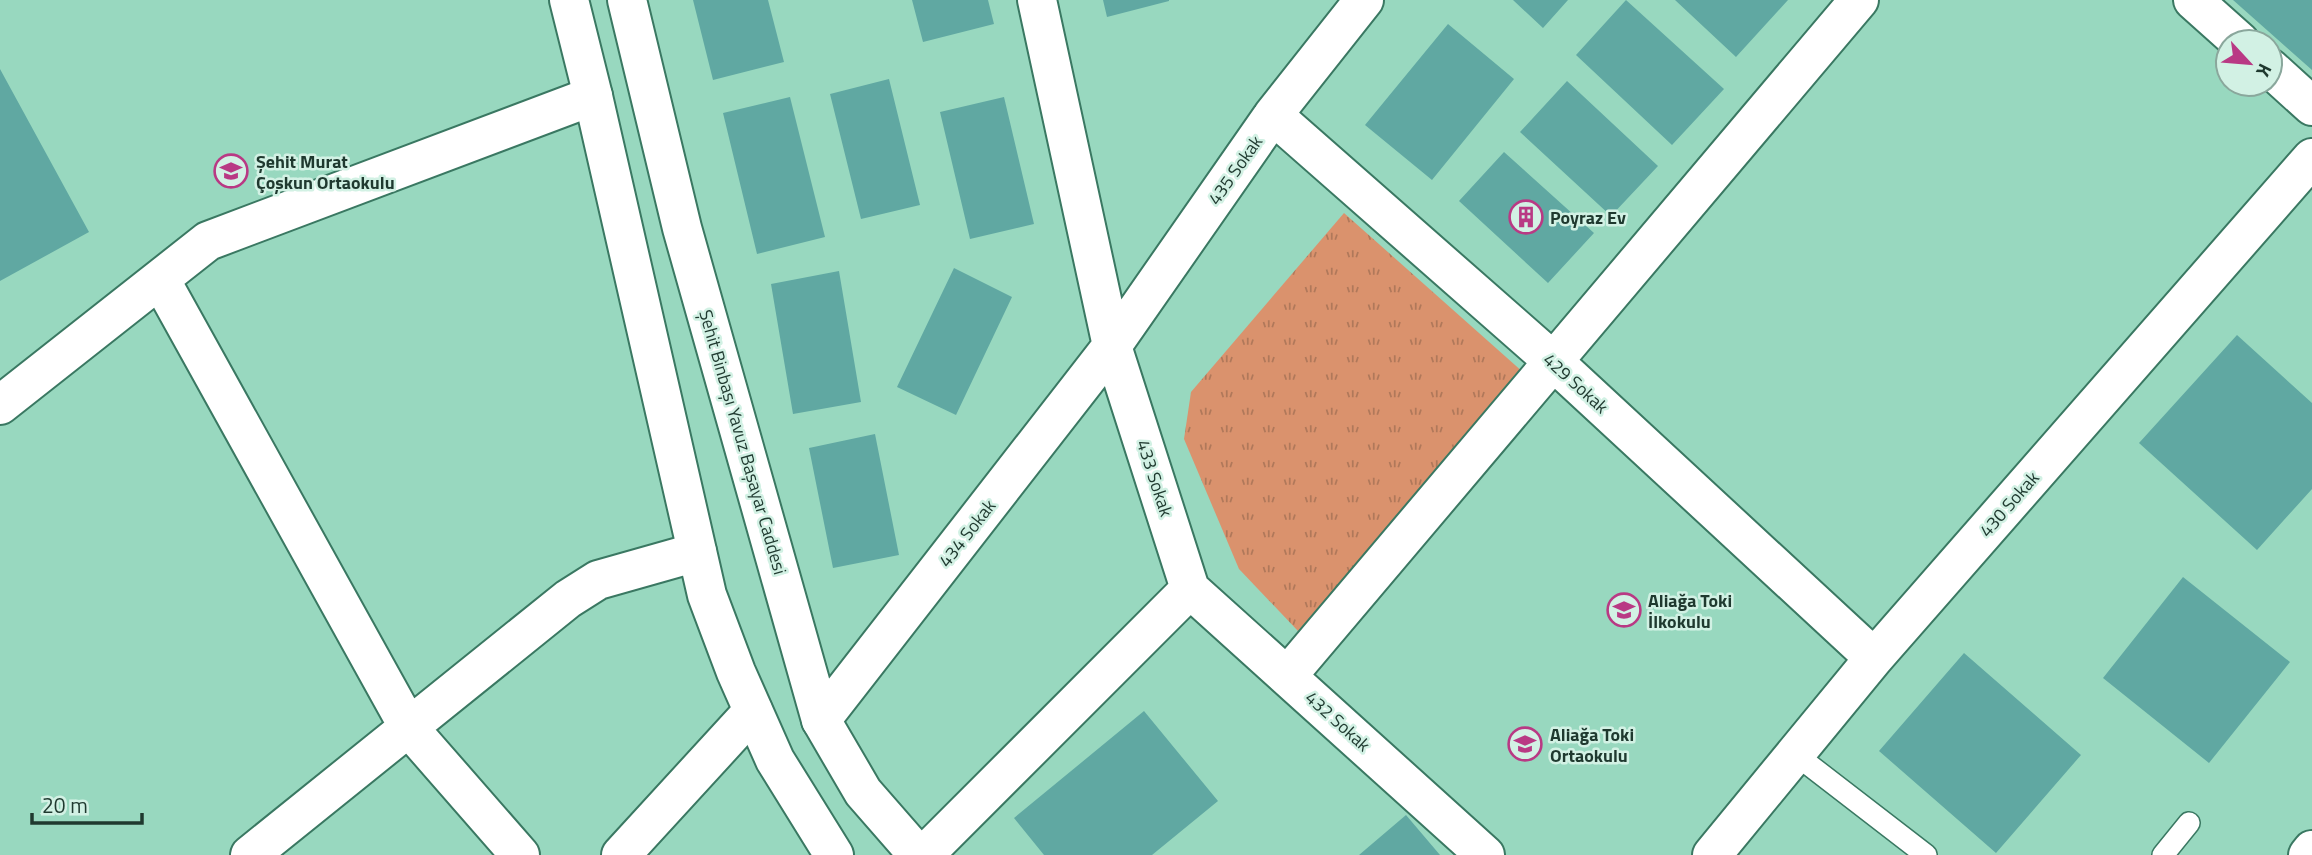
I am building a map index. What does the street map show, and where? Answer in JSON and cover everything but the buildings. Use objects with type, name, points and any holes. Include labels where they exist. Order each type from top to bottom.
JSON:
[{"type":"street","points":[[569,0],[707,595],[775,760],[834,855]]},
{"type":"street","name":"Şehit Binbaşı Yavuz Başayar Caddesi","points":[[627,0],[682,228],[821,720],[863,792],[918,855]]},
{"type":"street","name":"433 Sokak","points":[[1037,0],[1112,346],[1190,589]]},
{"type":"street","name":"435 Sokak","points":[[1112,346],[1273,115],[1364,0]]},
{"type":"street","points":[[1288,675],[1859,0]]},
{"type":"street","points":[[2193,0],[2224,28]]},
{"type":"street","points":[[2284,81],[2312,106]]},
{"type":"street","points":[[0,405],[208,241],[593,96]]},
{"type":"street","name":"429 Sokak","points":[[1273,115],[1554,362],[1874,658]]},
{"type":"street","name":"430 Sokak","points":[[1712,855],[1874,658],[2312,158]]},
{"type":"street","points":[[160,279],[409,728],[520,855]]},
{"type":"street","name":"434 Sokak","points":[[821,720],[1112,346]]},
{"type":"street","points":[[250,855],[568,599],[598,580],[697,552]]},
{"type":"street","points":[[924,855],[1190,589]]},
{"type":"street","name":"432 Sokak","points":[[1190,589],[1485,855]]},
{"type":"street","points":[[621,855],[753,711]]},
{"type":"street","points":[[2308,855],[2312,850]]},
{"type":"lane","points":[[1795,754],[1926,855]]},
{"type":"lane","points":[[2163,855],[2189,823]]},
{"type":"green space","points":[[1344,213],[1524,373],[1298,631],[1239,569],[1184,439],[1191,392]]},
{"type":"place","name":"Şehit Murat Çoşkun Ortaokulu","points":[[231,171]]},
{"type":"place","name":"Poyraz Ev","points":[[1526,217]]},
{"type":"place","name":"Aliağa Toki İlkokulu","points":[[1624,610]]},
{"type":"place","name":"Aliağa Toki Ortaokulu","points":[[1525,744]]}]
